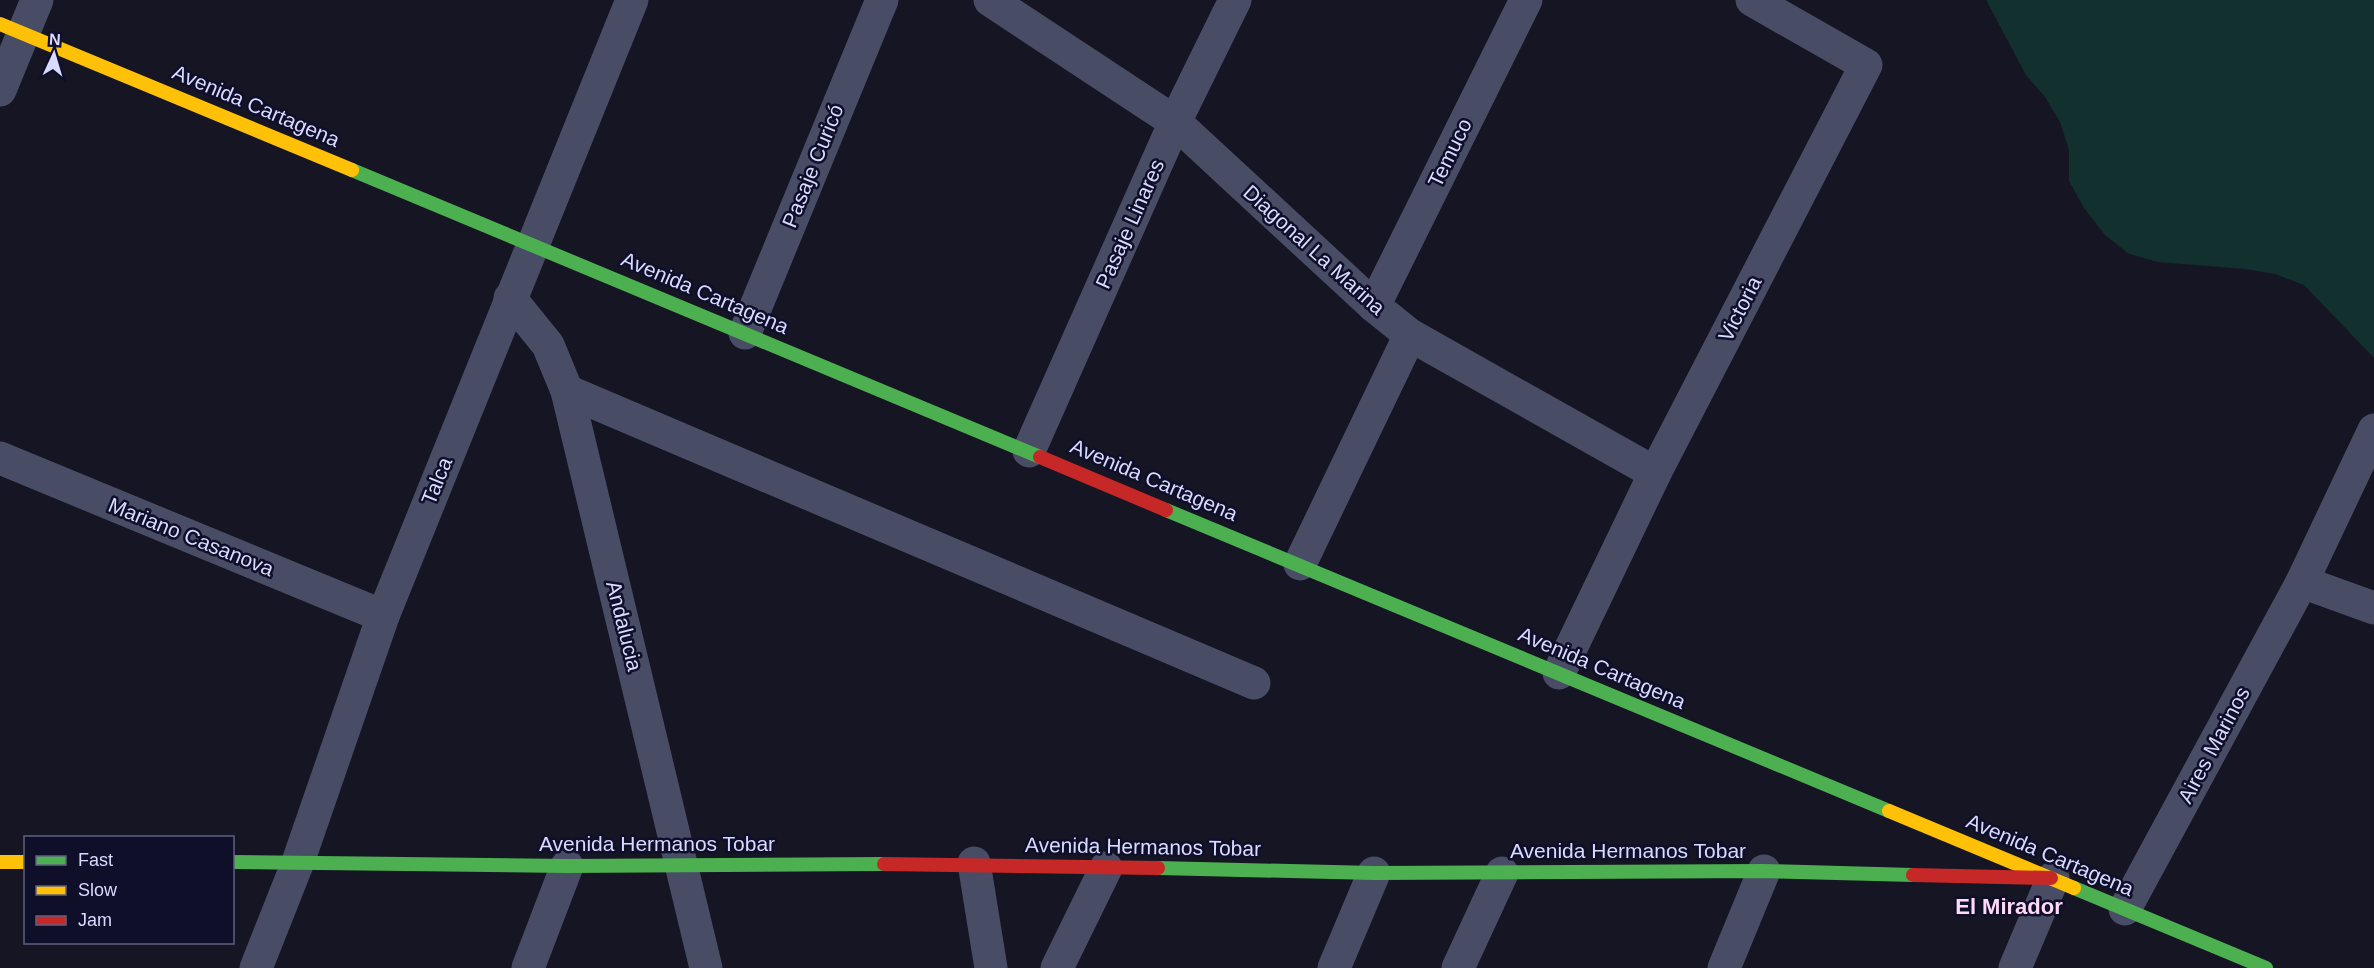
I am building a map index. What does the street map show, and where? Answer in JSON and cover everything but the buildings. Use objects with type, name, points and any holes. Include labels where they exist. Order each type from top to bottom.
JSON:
[{"type":"main road","name":"Avenida Cartagena","points":[[8,24],[2266,968]]},
{"type":"main road","points":[[0,861],[24,862]]},
{"type":"main road","name":"Avenida Hermanos Tobar","points":[[234,862],[567,866],[974,863],[1374,873],[1764,871],[2053,878]]},
{"type":"street","points":[[0,90],[8,24],[37,0]]},
{"type":"street","name":"Talca","points":[[256,968],[298,862],[383,616],[510,297],[632,0]]},
{"type":"street","name":"Pasaje Curicó","points":[[745,333],[882,0]]},
{"type":"street","name":"Diagonal La Marina","points":[[990,0],[1175,122],[1374,306],[1410,335],[1655,472]]},
{"type":"street","name":"Pasaje Linares","points":[[1029,450],[1175,122],[1235,0]]},
{"type":"street","name":"Temuco","points":[[1374,306],[1526,0]]},
{"type":"street","name":"Victoria","points":[[1559,673],[1655,472],[1866,65],[1752,0]]},
{"type":"street","name":"Andalucia","points":[[510,297],[548,345],[567,391],[706,968]]},
{"type":"street","points":[[1300,564],[1410,335]]},
{"type":"street","points":[[567,391],[1254,683]]},
{"type":"street","name":"Aires Marinos","points":[[2125,909],[2302,582],[2374,430]]},
{"type":"street","name":"Mariano Casanova","points":[[0,458],[383,616]]},
{"type":"street","points":[[2302,582],[2374,608]]},
{"type":"street","points":[[974,863],[991,968]]},
{"type":"street","points":[[528,968],[567,866]]},
{"type":"street","points":[[1057,968],[1106,868]]},
{"type":"street","points":[[1724,968],[1764,871]]},
{"type":"street","points":[[1334,968],[1374,873]]},
{"type":"street","points":[[1458,968],[1502,873]]},
{"type":"street","points":[[2015,968],[2053,878]]},
{"type":"green space","points":[[1986,0],[2374,0],[2374,358],[2304,285],[2275,274],[2245,269],[2158,262],[2129,254],[2105,235],[2084,208],[2069,181],[2069,150],[2060,122],[2045,97],[2026,75]]},
{"type":"traffic: fast","points":[[352,170],[1040,457]]},
{"type":"traffic: fast","points":[[1166,510],[1889,811]]},
{"type":"traffic: fast","points":[[234,862],[567,866],[884,864]]},
{"type":"traffic: fast","points":[[1158,868],[1374,873],[1764,871],[1913,875]]},
{"type":"traffic: fast","points":[[2074,888],[2266,968]]},
{"type":"traffic: slow","points":[[0,24],[352,170]]},
{"type":"traffic: slow","points":[[1889,811],[2074,888]]},
{"type":"traffic: slow","points":[[0,862],[24,862]]},
{"type":"traffic: jam","points":[[1040,457],[1166,510]]},
{"type":"traffic: jam","points":[[884,864],[1158,868]]},
{"type":"traffic: jam","points":[[1913,875],[2051,878]]},
{"type":"district","name":"El Mirador","points":[[2009,906]]}]
